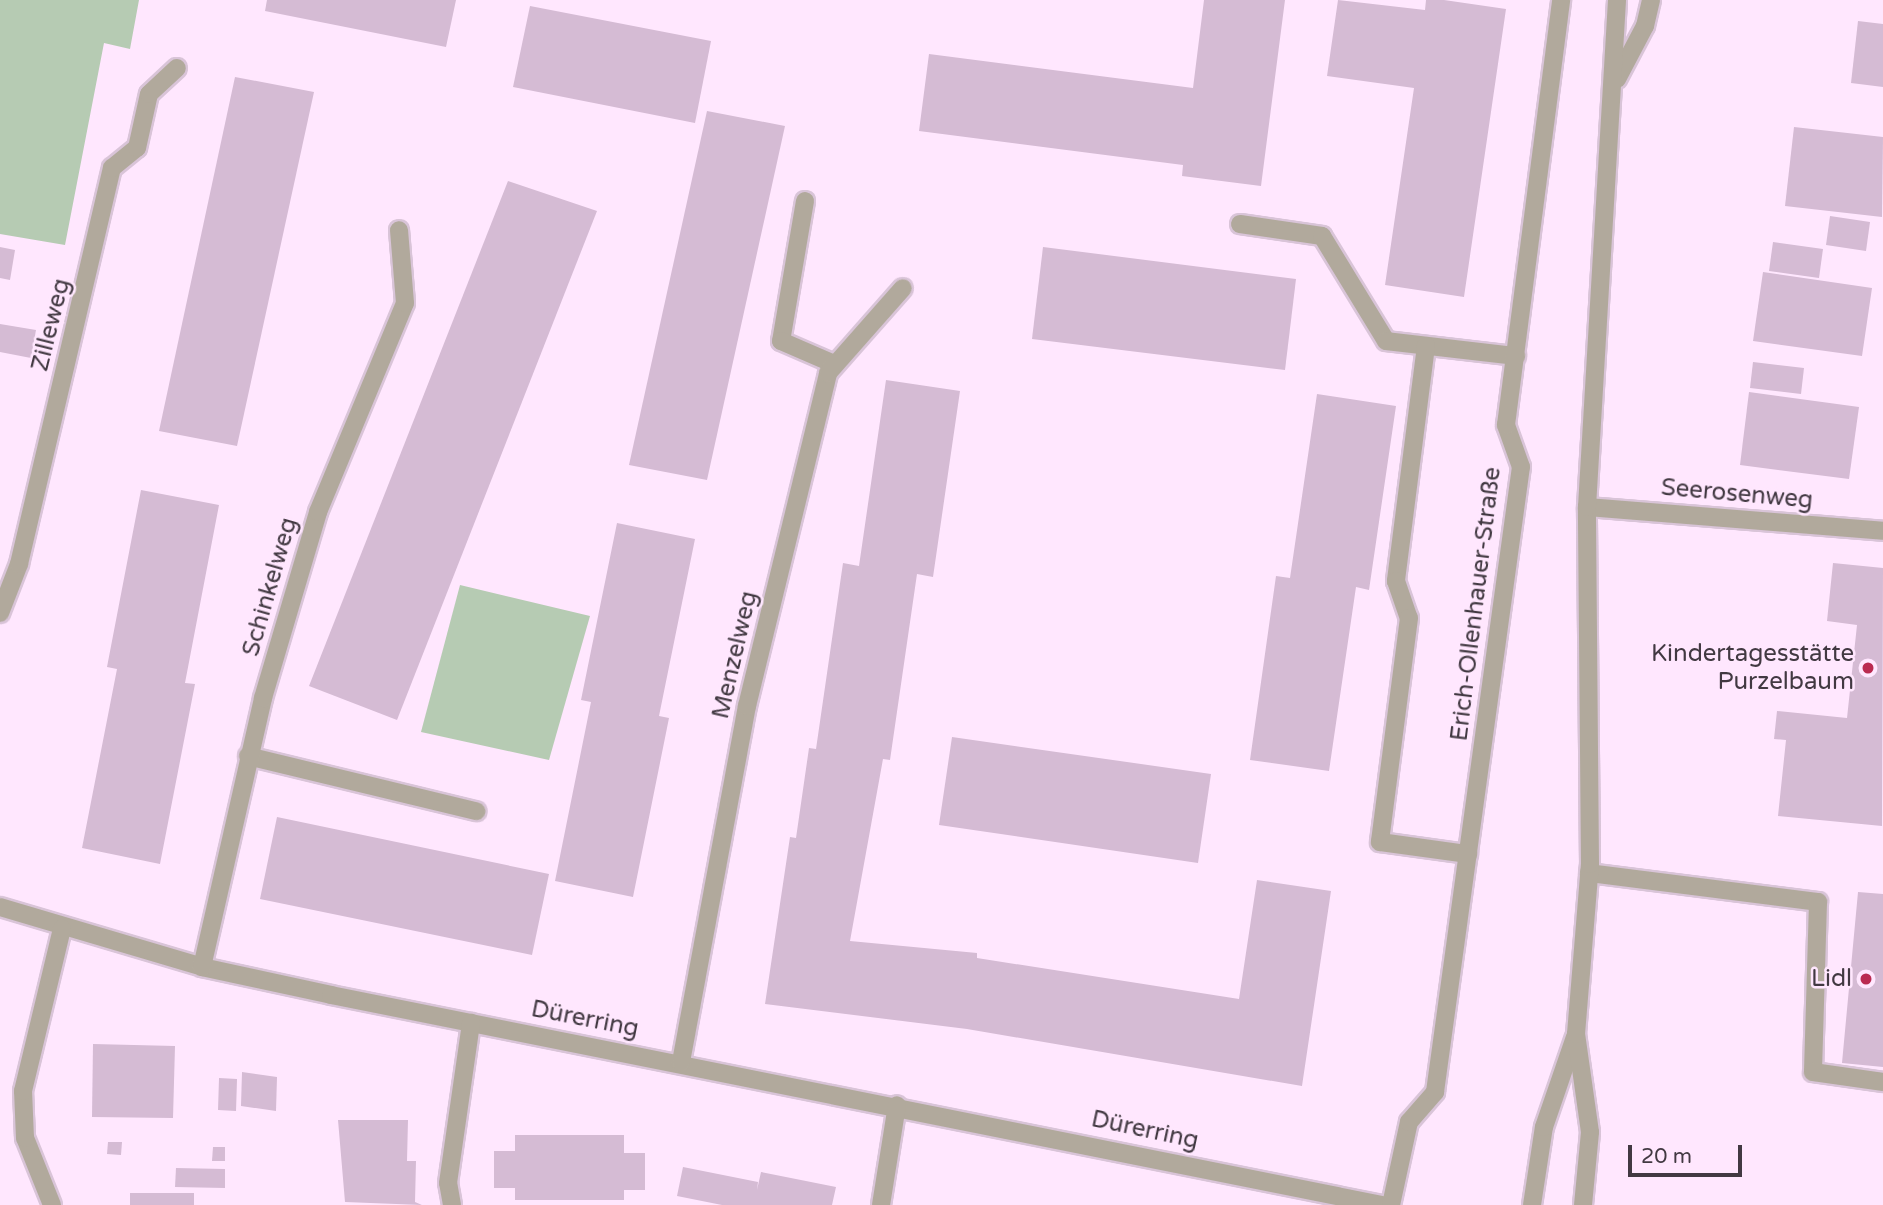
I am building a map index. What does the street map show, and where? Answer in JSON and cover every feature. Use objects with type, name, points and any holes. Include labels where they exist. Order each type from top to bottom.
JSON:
[{"type":"street","name":"Erich-Ollenhauer-Straße","points":[[1391,1205],[1409,1122],[1435,1092],[1521,467],[1506,425],[1561,0]]},
{"type":"street","points":[[1583,1205],[1590,1132],[1576,1034],[1589,873],[1587,507],[1600,214],[1617,79],[1617,0]]},
{"type":"street","points":[[1617,79],[1645,26],[1651,0]]},
{"type":"street","name":"Zilleweg","points":[[0,613],[19,564],[112,169],[137,148],[149,94],[177,68]]},
{"type":"street","points":[[805,201],[781,341],[832,363]]},
{"type":"street","points":[[1240,224],[1322,236],[1386,341],[1516,356]]},
{"type":"street","name":"Schinkelweg","points":[[202,967],[248,756],[318,512],[405,303],[399,230]]},
{"type":"street","name":"Menzelweg","points":[[681,1062],[747,706],[832,363],[903,288]]},
{"type":"street","points":[[1426,346],[1396,581],[1409,618],[1380,842],[1468,854]]},
{"type":"street","name":"Seerosenweg","points":[[1587,507],[1883,531]]},
{"type":"street","points":[[248,756],[476,811]]},
{"type":"street","points":[[1589,873],[1818,902],[1813,1072],[1883,1082]]},
{"type":"street","name":"Dürerring","points":[[0,907],[62,929],[202,967],[471,1023],[897,1105],[1382,1205]]},
{"type":"street","points":[[52,1205],[25,1138],[23,1091],[62,929]]},
{"type":"street","points":[[452,1205],[448,1183],[471,1023]]},
{"type":"street","points":[[1532,1205],[1544,1127],[1576,1034]]},
{"type":"street","points":[[881,1205],[897,1105]]},
{"type":"green space","points":[[0,0],[139,0],[130,49],[104,43],[65,245],[0,234]]},
{"type":"green space","points":[[460,585],[590,616],[549,760],[421,732]]},
{"type":"building","points":[[267,0],[456,0],[446,47],[265,11]]},
{"type":"building","points":[[1204,0],[1285,0],[1261,186],[1182,176],[1183,165],[919,131],[929,54],[1193,88]]},
{"type":"building","points":[[1338,0],[1425,10],[1426,0],[1444,0],[1506,9],[1464,297],[1385,285],[1414,88],[1327,76]]},
{"type":"building","points":[[530,6],[711,41],[695,123],[513,87]]},
{"type":"building","points":[[1858,21],[1883,24],[1883,87],[1851,83]]},
{"type":"building","points":[[235,77],[314,92],[237,446],[159,431]]},
{"type":"building","points":[[707,111],[785,126],[707,480],[629,465]]},
{"type":"building","points":[[1794,127],[1883,137],[1882,217],[1785,206]]},
{"type":"building","points":[[508,181],[597,211],[397,720],[309,686]]},
{"type":"building","points":[[1830,216],[1870,222],[1866,251],[1826,245]]},
{"type":"building","points":[[1773,242],[1823,249],[1819,278],[1769,271]]},
{"type":"building","points":[[0,247],[15,250],[10,280],[0,278]]},
{"type":"building","points":[[1043,247],[1296,279],[1285,370],[1032,339]]},
{"type":"building","points":[[1763,272],[1872,288],[1862,356],[1753,341]]},
{"type":"building","points":[[0,324],[36,330],[31,358],[0,352]]},
{"type":"building","points":[[1753,362],[1804,368],[1801,394],[1750,388]]},
{"type":"building","points":[[886,380],[960,391],[933,577],[917,574],[890,760],[883,759],[850,941],[977,953],[977,958],[1239,999],[1257,880],[1331,891],[1302,1086],[967,1029],[765,1004],[790,837],[796,838],[809,748],[816,749],[843,563],[859,566]]},
{"type":"building","points":[[1749,392],[1859,407],[1849,479],[1740,465]]},
{"type":"building","points":[[1317,394],[1396,406],[1369,590],[1356,587],[1329,771],[1250,760],[1276,576],[1290,578]]},
{"type":"building","points":[[141,490],[219,505],[185,683],[195,684],[160,864],[82,848],[117,669],[107,667]]},
{"type":"building","points":[[617,523],[695,539],[659,716],[669,718],[633,897],[555,881],[591,702],[581,700]]},
{"type":"building","name":"Kindertagesstätte Purzelbaum","points":[[1833,563],[1883,568],[1882,826],[1778,816],[1786,740],[1774,739],[1777,711],[1847,718],[1857,625],[1827,621]]},
{"type":"building","points":[[952,737],[1211,774],[1198,863],[939,825]]},
{"type":"building","points":[[277,817],[549,874],[532,955],[260,899]]},
{"type":"building","name":"Lidl","points":[[1858,892],[1883,894],[1883,1067],[1842,1063]]},
{"type":"building","points":[[93,1044],[175,1046],[173,1118],[92,1117]]},
{"type":"building","points":[[242,1072],[277,1077],[276,1111],[241,1106]]},
{"type":"building","points":[[219,1078],[237,1079],[236,1111],[218,1110]]},
{"type":"building","points":[[338,1120],[408,1120],[407,1161],[416,1161],[415,1202],[422,1205],[345,1202]]},
{"type":"building","points":[[515,1135],[624,1135],[624,1153],[645,1153],[645,1190],[624,1190],[624,1200],[515,1200],[515,1188],[494,1188],[494,1151],[515,1151]]},
{"type":"building","points":[[108,1142],[122,1142],[121,1155],[107,1154]]},
{"type":"building","points":[[213,1147],[225,1147],[225,1161],[212,1161]]},
{"type":"building","points":[[683,1167],[758,1182],[757,1190],[761,1172],[836,1187],[832,1205],[722,1205],[677,1196]]},
{"type":"building","points":[[176,1168],[225,1169],[225,1188],[175,1187]]},
{"type":"building","points":[[130,1193],[194,1193],[194,1205],[130,1205]]},
{"type":"place","name":"Kindertagesstätte Purzelbaum","points":[[1868,668]]},
{"type":"place","name":"Lidl","points":[[1866,979]]}]
